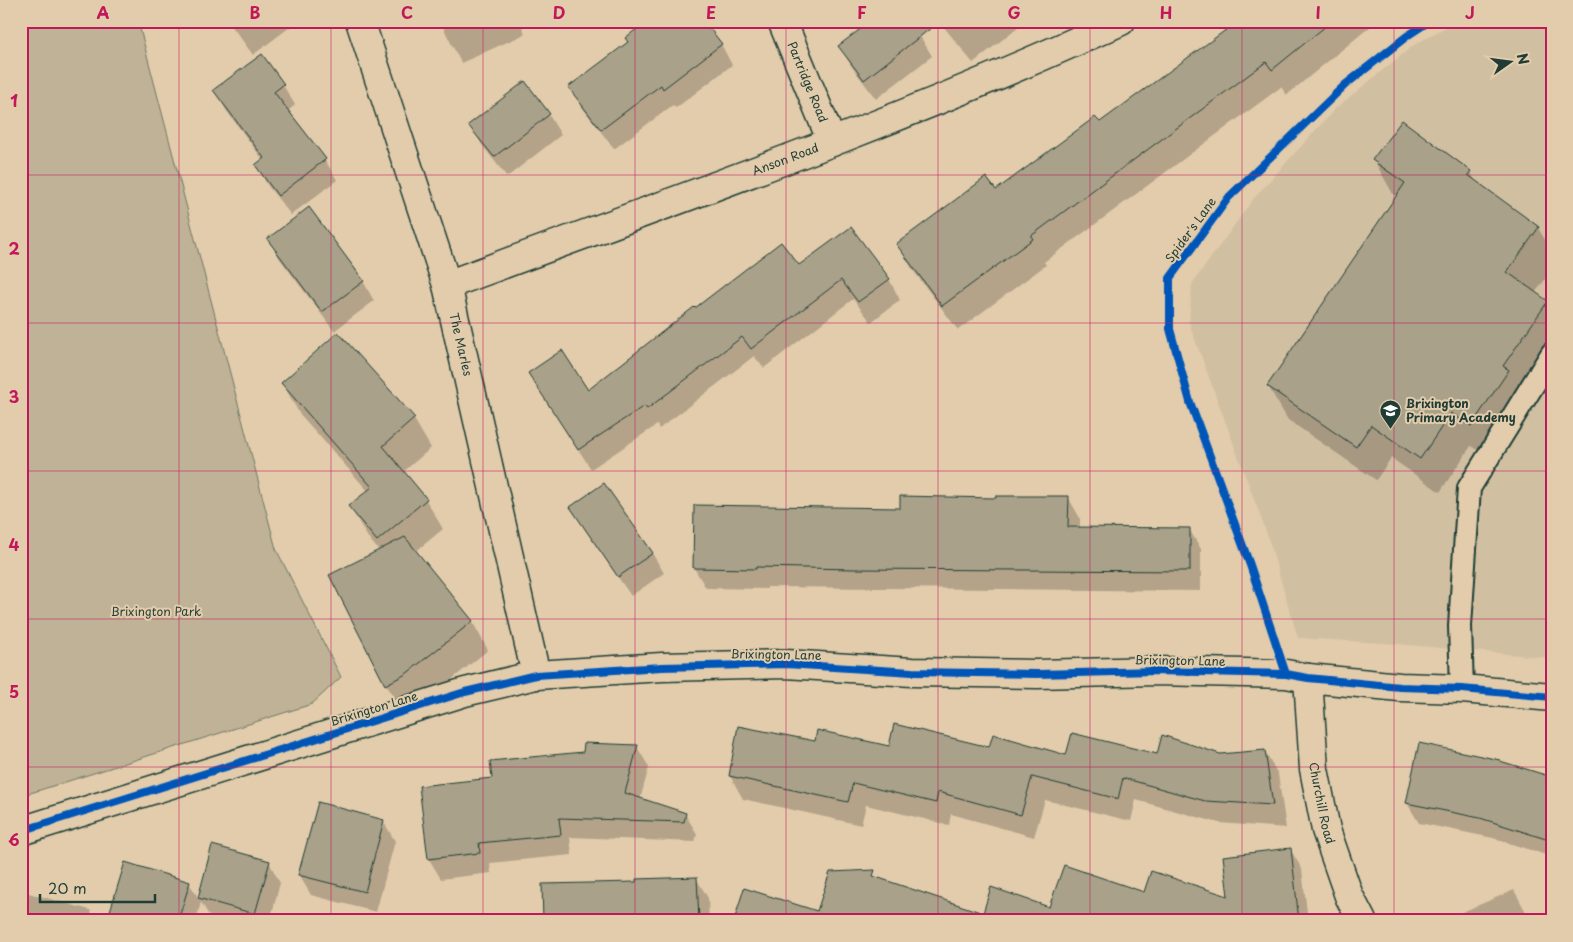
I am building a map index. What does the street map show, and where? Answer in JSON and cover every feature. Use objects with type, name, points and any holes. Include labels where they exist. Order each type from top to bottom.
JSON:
[{"type":"street","name":"The Marles","points":[[360,21],[447,285],[536,675]]},
{"type":"street","name":"Partridge Road","points":[[782,21],[832,142]]},
{"type":"street","name":"Anson Road","points":[[447,285],[832,142],[1049,54],[1121,21]]},
{"type":"street","name":"Brixington Lane","points":[[21,831],[465,692],[536,675],[662,667],[786,664],[912,672],[1037,674],[1156,671],[1286,674],[1400,688],[1462,690],[1552,697]]},
{"type":"street","name":"Churchill Road","points":[[1308,678],[1314,768],[1326,830],[1349,896],[1362,921]]},
{"type":"lane","points":[[1462,690],[1460,626],[1469,488],[1552,354]]},
{"type":"shaded area","name":"Brixington Primary Academy","points":[[1456,21],[1552,21],[1552,658],[1397,644],[1298,638],[1268,537],[1189,323],[1192,284],[1254,198],[1336,108],[1414,45]]},
{"type":"green space","name":"Brixington Park","points":[[21,21],[138,21],[276,549],[341,677],[312,704],[21,796]]},
{"type":"building","points":[[647,21],[704,21],[722,44],[663,89],[661,85],[601,130],[568,87],[628,42],[625,38]]},
{"type":"building","points":[[871,21],[940,21],[864,80],[838,46]]},
{"type":"building","points":[[1238,21],[1332,21],[1272,70],[1266,62],[1031,236],[1033,239],[942,306],[896,244],[986,177],[996,190],[1095,117],[1100,122]]},
{"type":"building","points":[[262,54],[284,84],[274,92],[326,159],[278,196],[255,165],[264,158],[213,90]]},
{"type":"building","points":[[525,81],[550,114],[494,157],[468,125]]},
{"type":"building","points":[[1402,120],[1471,171],[1468,175],[1539,227],[1507,272],[1548,301],[1503,366],[1509,370],[1471,426],[1451,413],[1420,459],[1371,425],[1356,447],[1267,386],[1405,183],[1372,160]]},
{"type":"building","points":[[309,207],[364,281],[322,312],[267,239]]},
{"type":"building","points":[[851,227],[890,279],[858,302],[841,280],[751,349],[742,337],[647,409],[644,406],[578,450],[528,373],[562,350],[588,390],[781,242],[799,265]]},
{"type":"building","points":[[338,332],[415,418],[383,446],[427,499],[377,541],[348,506],[372,487],[281,383]]},
{"type":"building","points":[[604,483],[653,553],[618,577],[570,507]]},
{"type":"building","points":[[900,496],[996,498],[996,496],[1069,496],[1068,527],[1190,528],[1190,571],[693,568],[694,505],[900,508]]},
{"type":"building","points":[[405,537],[473,621],[406,674],[385,685],[329,575]]},
{"type":"building","points":[[894,724],[989,747],[993,734],[1066,755],[1072,733],[1157,754],[1162,735],[1220,754],[1265,750],[1273,805],[1205,801],[1123,778],[1118,799],[1032,777],[1021,815],[938,792],[936,803],[853,783],[848,802],[729,776],[738,726],[815,741],[817,730],[889,746]]},
{"type":"building","points":[[584,743],[638,745],[625,793],[686,813],[684,822],[559,818],[561,835],[479,843],[480,853],[428,859],[419,786],[492,778],[490,761],[583,752]]},
{"type":"building","points":[[1419,743],[1500,760],[1552,777],[1552,841],[1480,818],[1406,803]]},
{"type":"building","points":[[318,802],[384,820],[365,892],[298,875]]},
{"type":"building","points":[[212,845],[270,861],[255,914],[198,898]]},
{"type":"building","points":[[1291,848],[1299,921],[734,921],[744,888],[817,911],[830,872],[875,870],[873,876],[983,913],[991,887],[1049,907],[1064,865],[1144,892],[1151,871],[1228,896],[1223,856]]},
{"type":"building","points":[[125,862],[190,882],[178,921],[107,921]]},
{"type":"building","points":[[697,877],[699,921],[543,921],[542,884],[636,882],[636,879]]},
{"type":"cycle path","name":"Spider's Lane","points":[[1286,674],[1250,565],[1190,402],[1170,329],[1170,278],[1229,197],[1345,85],[1407,36],[1430,21]]},
{"type":"cycle path","points":[[21,831],[465,692],[536,675],[662,667],[786,664],[912,672],[1037,674],[1155,671],[1286,674],[1400,687],[1462,689],[1552,697]]},
{"type":"place","name":"Brixington Primary Academy","points":[[1390,430]]}]
